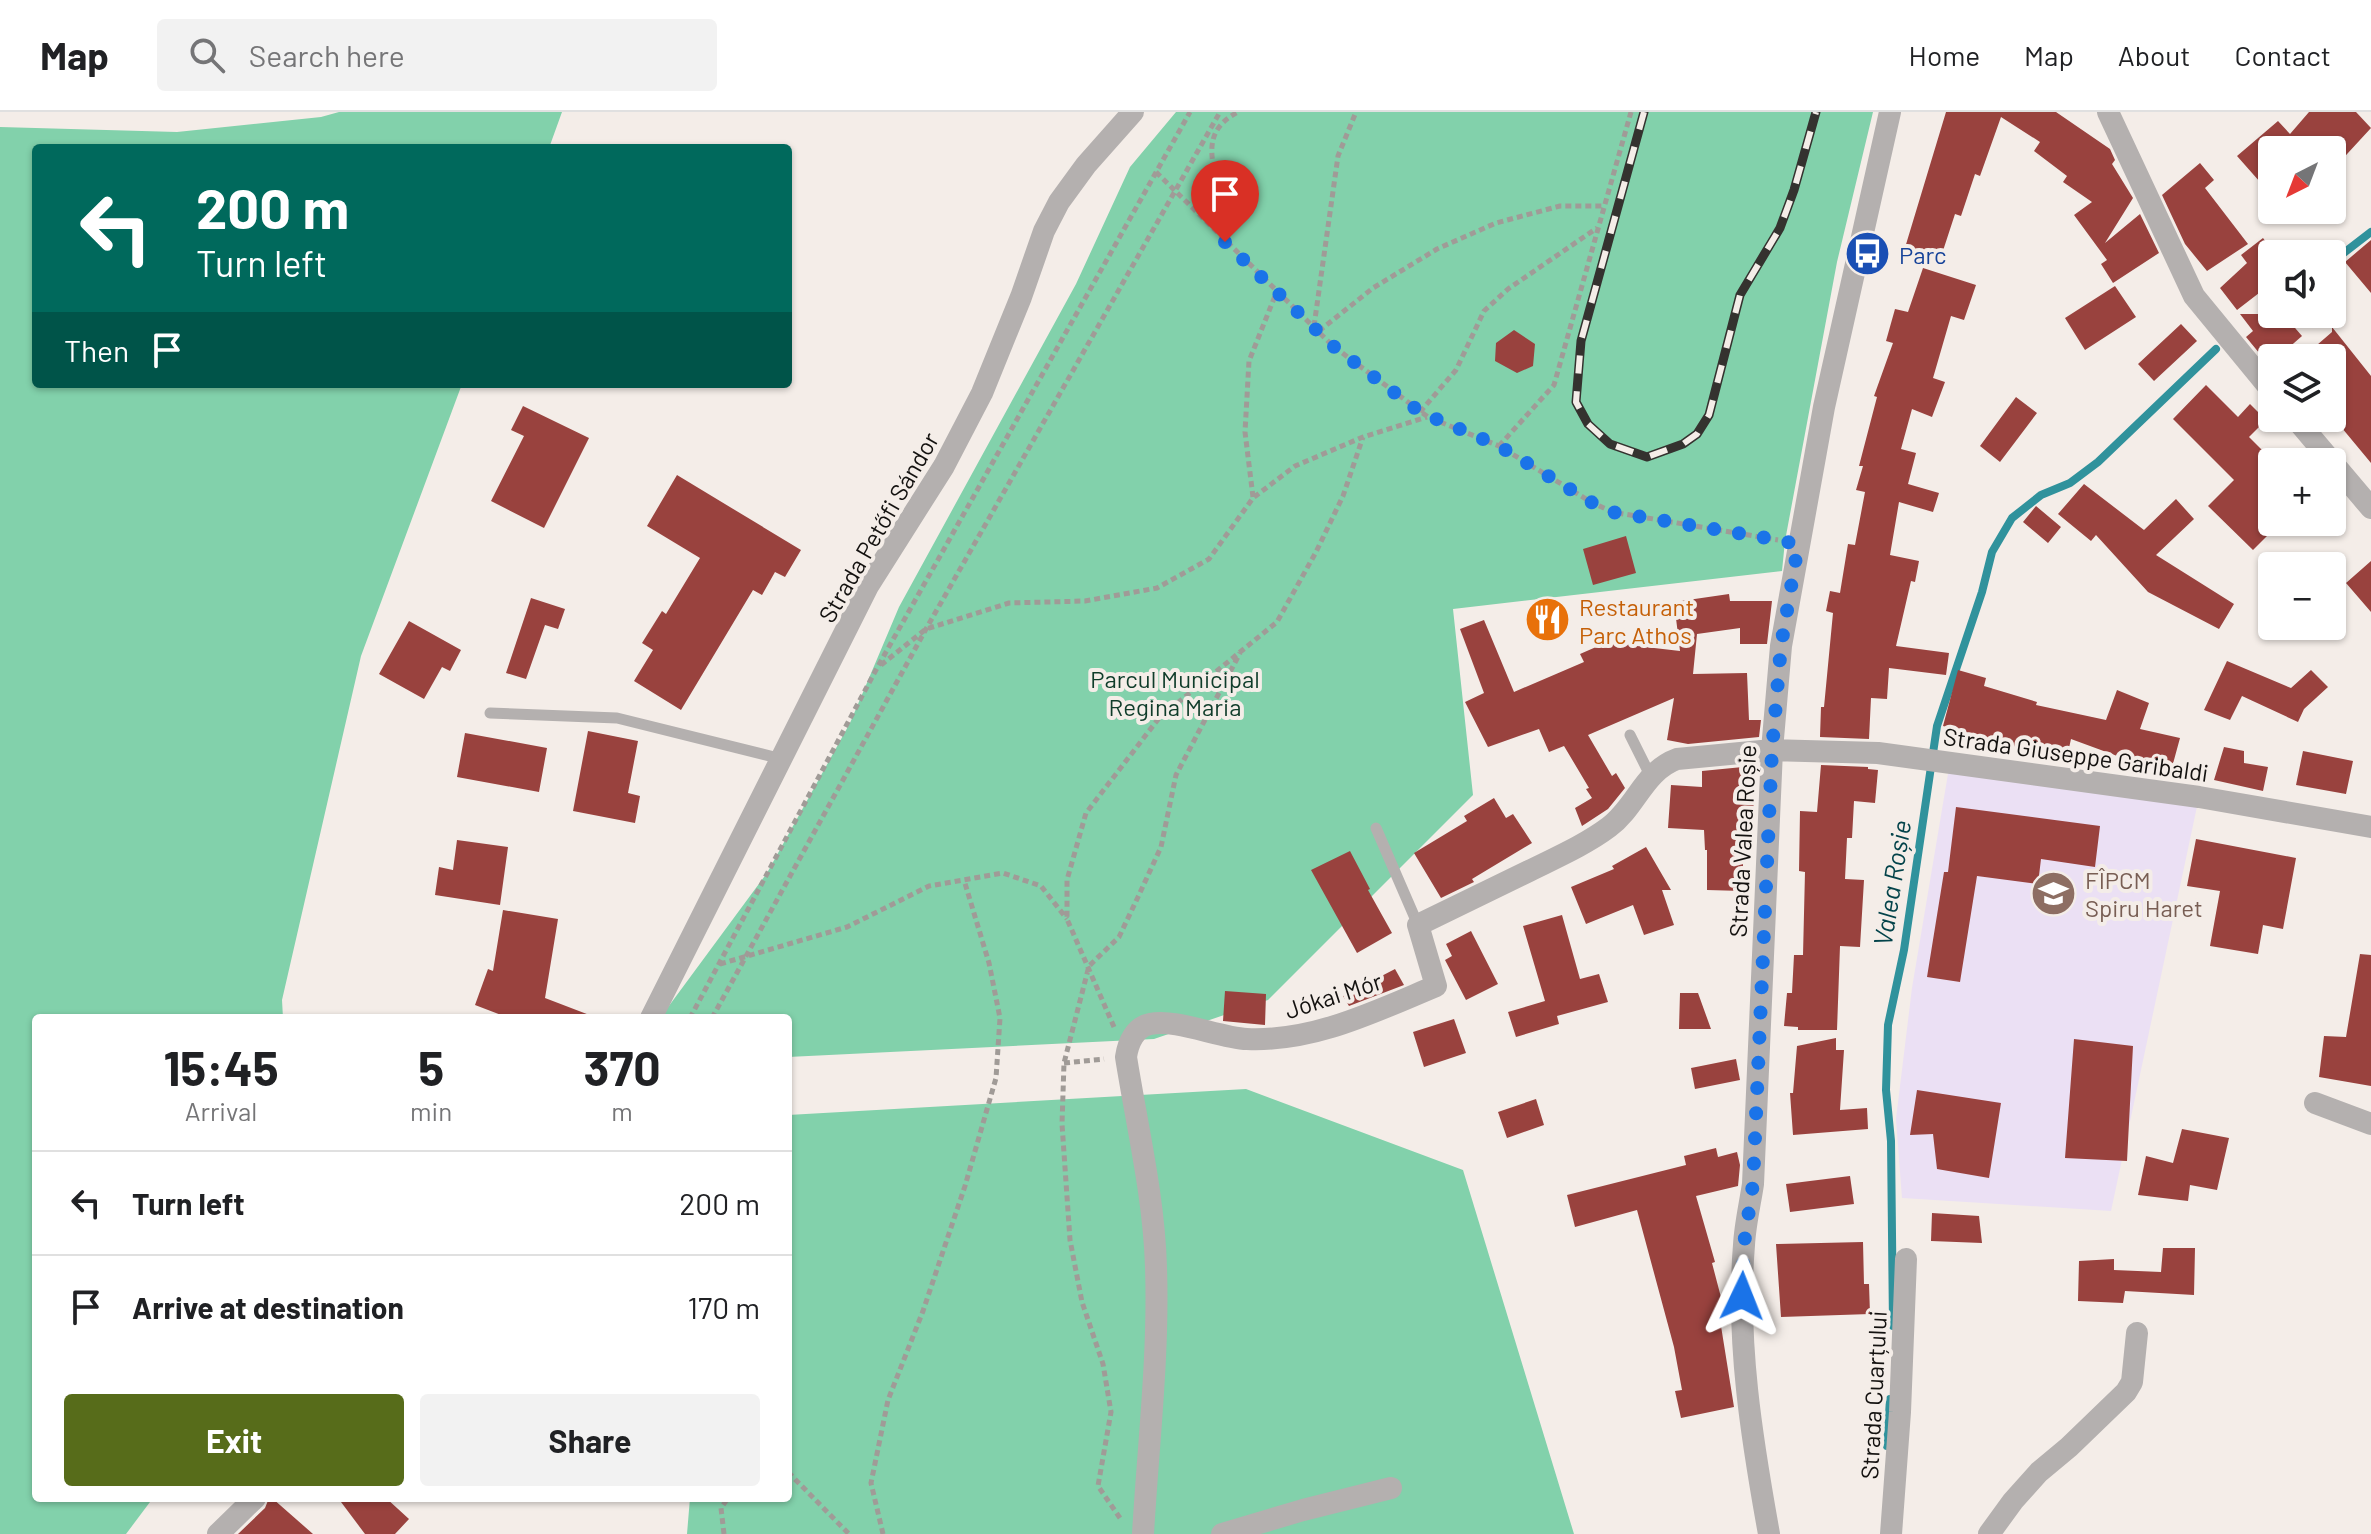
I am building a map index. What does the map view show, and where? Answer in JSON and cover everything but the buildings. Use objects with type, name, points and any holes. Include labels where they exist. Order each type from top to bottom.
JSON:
[{"type":"street","name":"Strada Petőfi Sándor","points":[[653,1014],[868,586],[944,466],[982,393],[1044,231],[1059,202],[1086,165],[1133,112]]},
{"type":"street","name":"Strada Valea Roșie","points":[[1769,1534],[1755,1456],[1742,1296],[1744,1244],[1753,1184],[1772,750],[1781,646],[1798,546],[1824,407],[1890,112]]},
{"type":"street","points":[[2108,112],[2184,278],[2202,308],[2258,375]]},
{"type":"street","points":[[2307,432],[2371,508]]},
{"type":"street","points":[[1418,925],[1544,863],[1610,826],[1662,764],[1677,759],[1772,750]]},
{"type":"street","name":"Strada Giuseppe Garibaldi","points":[[1772,750],[1878,753],[1950,762],[2199,797],[2371,827]]},
{"type":"street","name":"Jókai Mór","points":[[1126,1057],[1132,1037],[1142,1026],[1152,1023],[1242,1039],[1276,1040],[1334,1027],[1436,986],[1418,925]]},
{"type":"street","points":[[1126,1057],[1151,1210],[1156,1266],[1143,1534]]},
{"type":"street","points":[[2315,1103],[2371,1124]]},
{"type":"street","name":"Strada Cuarțului","points":[[1891,1534],[1906,1259]]},
{"type":"street","points":[[1989,1534],[2039,1472],[2126,1392],[2132,1382],[2137,1333]]},
{"type":"street","points":[[1222,1534],[1391,1488]]},
{"type":"street","points":[[218,1534],[251,1502]]},
{"type":"lane","points":[[490,713],[617,718],[782,760]]},
{"type":"lane","points":[[1630,735],[1650,775]]},
{"type":"lane","points":[[1376,828],[1418,925]]},
{"type":"path","points":[[692,1014],[877,668],[1190,112]]},
{"type":"path","points":[[714,1014],[926,629],[1220,112]]},
{"type":"path","points":[[1225,242],[1210,157],[1213,135],[1229,117],[1238,112]]},
{"type":"path","points":[[1316,328],[1338,156],[1356,112]]},
{"type":"path","points":[[1499,446],[1554,385],[1631,112]]},
{"type":"path","points":[[1156,172],[1333,346],[1428,417],[1499,446],[1612,512],[1785,541],[1798,546]]},
{"type":"path","points":[[1316,328],[1437,249],[1496,223],[1560,206],[1605,206]]},
{"type":"path","points":[[1420,412],[1456,370],[1484,311],[1508,289],[1598,227]]},
{"type":"path","points":[[1253,498],[1245,432],[1249,361],[1277,291]]},
{"type":"path","points":[[877,668],[926,629],[1009,603],[1085,601],[1157,588],[1209,559],[1253,498],[1295,466],[1363,437],[1428,417]]},
{"type":"path","points":[[1067,919],[1067,880],[1086,813],[1159,718],[1277,622],[1343,496],[1363,437]]},
{"type":"path","points":[[719,964],[847,927],[929,886],[1003,873],[1041,886],[1067,919],[1126,1057],[1064,1063]]},
{"type":"path","points":[[883,1534],[871,1483],[888,1400],[923,1311],[996,1078],[1000,1018],[989,963],[964,880]]},
{"type":"path","points":[[792,1476],[849,1534]]},
{"type":"path","points":[[724,1534],[721,1508],[725,1502]]},
{"type":"shaded area","name":"FÎPCM Spiru Haret","points":[[1950,762],[2199,797],[2111,1211],[1902,1198],[1896,1119],[1912,988]]},
{"type":"green space","points":[[339,112],[562,112],[550,144],[32,144],[32,388],[461,388],[361,656],[282,1000],[283,1014],[32,1014],[32,1502],[150,1502],[126,1534],[0,1534],[0,127],[177,132],[321,117]]},
{"type":"green space","name":"Parcul Municipal Regina Maria","points":[[1176,112],[1873,112],[1837,262],[1782,571],[1453,609],[1473,795],[1268,1000],[1154,1039],[792,1057],[792,1014],[663,1014],[767,873],[850,723],[899,607],[1076,284],[1130,167]]},
{"type":"green space","points":[[1246,1089],[1463,1170],[1574,1534],[687,1534],[690,1502],[792,1502],[792,1115]]},
{"type":"waterway","name":"Valea Roșie","points":[[2346,251],[2371,232]]},
{"type":"waterway","name":"Valea Roșie","points":[[1893,1326],[1891,1141],[1886,1090],[1888,1025],[1904,950],[1937,726],[1982,592],[1992,552],[2012,518],[2041,495],[2070,483],[2098,462],[2216,349]]},
{"type":"waterway","name":"Valea Roșie","points":[[1887,1446],[1890,1399]]},
{"type":"railway","points":[[1644,112],[1581,341],[1576,402],[1588,424],[1610,444],[1647,457],[1683,444],[1697,434],[1709,415],[1740,295],[1780,228],[1816,112]]},
{"type":"place","name":"Parc","points":[[1868,254]]},
{"type":"place","name":"Restaurant Parc Athos","points":[[1548,620]]},
{"type":"place","name":"FÎPCM Spiru Haret","points":[[2054,893]]},
{"type":"route","points":[[1225,242],[1333,346],[1428,417],[1499,446],[1612,512],[1785,541],[1798,546],[1781,646],[1772,750],[1753,1184],[1744,1244],[1742,1296]]}]
